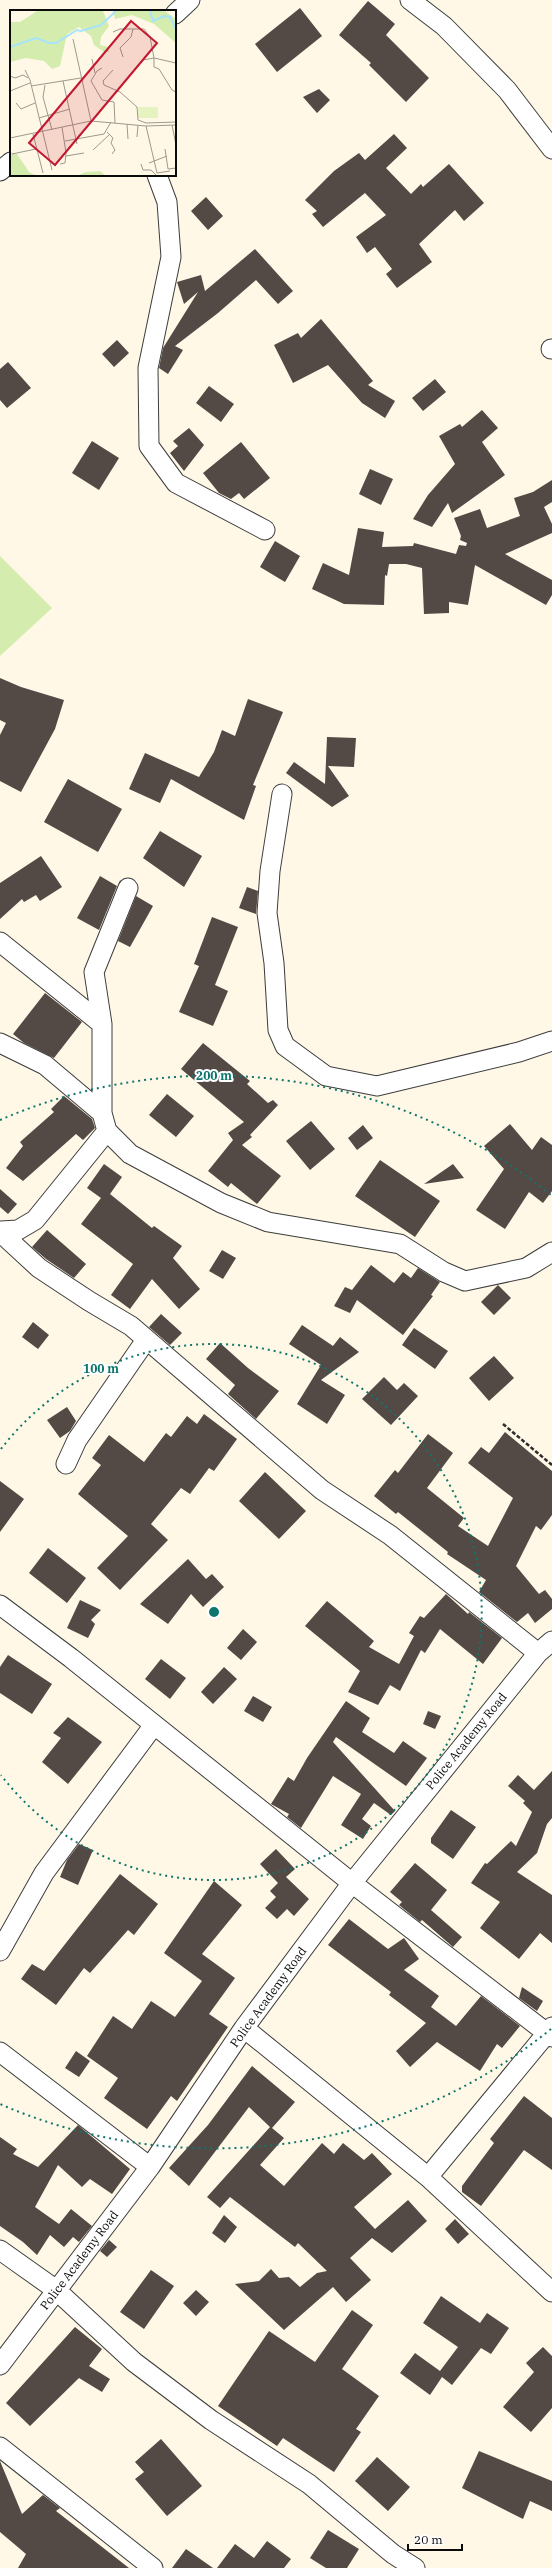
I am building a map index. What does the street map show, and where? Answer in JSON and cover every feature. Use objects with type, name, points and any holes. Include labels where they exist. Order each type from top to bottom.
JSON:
[{"type":"street","points":[[176,13],[190,0]]},
{"type":"street","points":[[410,0],[444,26],[508,90],[552,149]]},
{"type":"street","points":[[0,171],[10,163]]},
{"type":"street","points":[[157,176],[167,202],[171,257],[148,368],[149,446],[176,483],[265,530]]},
{"type":"street","points":[[282,794],[270,870],[267,913],[274,963],[278,1030],[285,1046],[326,1076],[377,1086],[519,1052],[552,1041]]},
{"type":"street","points":[[0,1232],[18,1230],[35,1220],[104,1122],[102,1024],[94,972],[128,888]]},
{"type":"street","points":[[0,942],[102,1024]]},
{"type":"street","points":[[0,1043],[45,1065],[104,1122],[130,1154],[221,1203],[268,1222],[400,1244],[444,1272],[465,1281],[526,1268],[552,1252]]},
{"type":"street","points":[[0,1232],[39,1268],[89,1302],[131,1326],[317,1486],[390,1535],[545,1647]]},
{"type":"street","points":[[66,1464],[77,1440],[146,1340]]},
{"type":"street","points":[[0,1605],[154,1724],[352,1883],[550,2033],[428,2177]]},
{"type":"street","name":"Police Academy Road","points":[[0,2366],[55,2289],[150,2167],[244,2028],[352,1883],[545,1647]]},
{"type":"street","points":[[0,1951],[44,1873],[154,1724]]},
{"type":"street","points":[[244,2028],[428,2177],[552,2292]]},
{"type":"street","points":[[0,2052],[150,2167]]},
{"type":"street","points":[[0,2250],[55,2289],[134,2362],[211,2420],[309,2484],[393,2554],[415,2568]]},
{"type":"street","points":[[0,2447],[153,2568]]},
{"type":"path","points":[[503,1424],[552,1465]]},
{"type":"green space","points":[[0,556],[52,608],[0,656]]},
{"type":"building","points":[[368,1],[395,24],[386,35],[429,78],[406,102],[369,65],[371,63],[339,35]]},
{"type":"building","points":[[300,8],[322,36],[277,72],[255,44]]},
{"type":"building","points":[[319,89],[330,100],[317,113],[303,97]]},
{"type":"building","points":[[394,134],[407,148],[386,168],[411,194],[421,184],[423,187],[449,164],[484,203],[464,221],[455,210],[419,244],[432,262],[397,288],[386,274],[392,269],[375,247],[367,253],[356,237],[386,215],[365,193],[323,227],[312,214],[317,211],[305,200],[334,171],[359,153],[365,160]]},
{"type":"building","points":[[206,197],[223,216],[208,230],[191,211]]},
{"type":"building","points":[[255,249],[293,291],[278,304],[256,280],[218,313],[175,346],[183,350],[168,374],[159,368],[163,348],[198,292],[184,304],[177,282],[201,275],[205,291]]},
{"type":"building","points":[[321,319],[373,381],[368,385],[395,401],[385,418],[362,403],[328,365],[293,383],[274,345],[298,333],[301,338]]},
{"type":"building","points":[[117,340],[129,353],[114,367],[102,354]]},
{"type":"building","points":[[8,362],[31,388],[7,408],[0,400],[0,369]]},
{"type":"building","points":[[435,379],[446,392],[423,411],[412,398]]},
{"type":"building","points":[[209,386],[234,404],[221,422],[196,403]]},
{"type":"building","points":[[482,410],[498,428],[482,442],[505,475],[452,513],[448,503],[432,527],[413,519],[428,495],[455,464],[439,436],[460,424],[462,427]]},
{"type":"building","points":[[189,428],[204,445],[184,471],[170,453],[178,446],[173,441]]},
{"type":"building","points":[[92,441],[119,458],[99,490],[72,473]]},
{"type":"building","points":[[241,442],[270,478],[244,499],[239,493],[231,499],[219,493],[203,473]]},
{"type":"building","points":[[370,469],[393,479],[381,505],[359,494]]},
{"type":"building","points":[[552,480],[552,502],[544,507],[552,524],[552,533],[505,554],[552,580],[552,595],[546,605],[475,565],[468,605],[449,602],[449,613],[424,614],[422,568],[406,564],[389,564],[387,576],[385,575],[384,605],[344,604],[312,589],[323,563],[349,575],[358,528],[384,532],[382,547],[413,546],[414,543],[456,554],[459,545],[466,546],[467,543],[460,540],[461,536],[454,518],[480,509],[487,528],[520,516],[514,498],[533,492]]},
{"type":"building","points":[[275,541],[300,556],[285,582],[260,567]]},
{"type":"building","points":[[0,678],[21,687],[64,700],[55,729],[21,792],[0,781],[0,735],[6,723],[0,720]]},
{"type":"building","points":[[248,699],[283,712],[253,785],[256,786],[244,820],[171,779],[160,803],[129,789],[145,753],[199,777],[214,752],[222,730],[235,736]]},
{"type":"building","points":[[327,737],[356,738],[354,767],[328,766],[349,796],[332,807],[286,773],[294,762],[325,784]]},
{"type":"building","points":[[68,779],[122,809],[98,852],[44,822]]},
{"type":"building","points":[[160,831],[202,856],[184,887],[143,858]]},
{"type":"building","points":[[41,856],[62,887],[40,901],[36,895],[24,902],[22,899],[0,919],[0,883]]},
{"type":"building","points":[[100,876],[117,886],[99,930],[77,918]]},
{"type":"building","points":[[247,887],[258,891],[256,914],[239,908]]},
{"type":"building","points":[[136,896],[153,906],[130,947],[118,941]]},
{"type":"building","points":[[212,917],[238,927],[215,985],[228,991],[213,1026],[179,1012],[199,966],[194,964]]},
{"type":"building","points":[[45,993],[82,1022],[54,1058],[24,1043],[13,1034]]},
{"type":"building","points":[[203,1043],[250,1081],[247,1084],[268,1103],[273,1100],[278,1105],[250,1135],[252,1137],[242,1145],[281,1176],[257,1204],[231,1183],[228,1187],[208,1171],[233,1140],[228,1133],[244,1122],[181,1069]]},
{"type":"building","points":[[167,1094],[194,1116],[176,1137],[149,1115]]},
{"type":"building","points":[[64,1096],[92,1119],[95,1128],[83,1140],[76,1134],[23,1181],[6,1168],[23,1146],[20,1142],[54,1112],[51,1109]]},
{"type":"building","points":[[311,1121],[335,1149],[310,1170],[286,1141]]},
{"type":"building","points":[[510,1124],[532,1150],[541,1137],[552,1145],[552,1191],[543,1203],[529,1192],[505,1229],[476,1210],[504,1169],[484,1146]]},
{"type":"building","points":[[363,1125],[373,1138],[357,1150],[348,1138]]},
{"type":"building","points":[[380,1160],[440,1201],[415,1237],[355,1196]]},
{"type":"building","points":[[104,1164],[122,1177],[110,1194],[152,1228],[154,1226],[182,1246],[173,1258],[200,1289],[179,1309],[152,1279],[130,1309],[111,1295],[133,1264],[81,1224],[101,1198],[87,1188]]},
{"type":"building","points":[[453,1164],[464,1178],[424,1184]]},
{"type":"building","points":[[0,1189],[17,1204],[8,1214],[0,1207]]},
{"type":"building","points":[[47,1230],[86,1264],[74,1278],[46,1259],[32,1247]]},
{"type":"building","points":[[222,1250],[236,1258],[223,1279],[209,1271]]},
{"type":"building","points":[[371,1265],[394,1283],[403,1272],[411,1278],[418,1268],[440,1282],[431,1295],[433,1296],[403,1335],[357,1300],[350,1313],[334,1306],[345,1287],[352,1290]]},
{"type":"building","points":[[498,1285],[511,1298],[494,1315],[481,1302]]},
{"type":"building","points":[[161,1314],[182,1333],[170,1345],[149,1327]]},
{"type":"building","points":[[33,1322],[49,1335],[38,1349],[22,1337]]},
{"type":"building","points":[[302,1325],[333,1346],[340,1337],[359,1352],[321,1380],[345,1395],[327,1424],[297,1404],[321,1365],[289,1344]]},
{"type":"building","points":[[414,1328],[448,1351],[435,1369],[402,1345]]},
{"type":"building","points":[[220,1343],[248,1368],[279,1391],[256,1419],[228,1394],[235,1385],[206,1359]]},
{"type":"building","points":[[494,1356],[514,1378],[489,1401],[469,1378]]},
{"type":"building","points":[[384,1377],[397,1390],[404,1383],[418,1396],[391,1425],[362,1399]]},
{"type":"building","points":[[67,1407],[76,1421],[70,1431],[60,1438],[47,1420]]},
{"type":"building","points":[[204,1414],[237,1439],[214,1471],[209,1468],[190,1494],[181,1488],[151,1524],[168,1540],[120,1590],[97,1568],[128,1536],[78,1494],[101,1465],[92,1458],[109,1435],[144,1462],[166,1433],[171,1437],[187,1416],[197,1424]]},
{"type":"building","points":[[505,1432],[552,1471],[552,1515],[541,1530],[536,1526],[516,1566],[539,1594],[545,1590],[552,1599],[552,1609],[535,1623],[528,1613],[517,1622],[479,1592],[486,1580],[447,1554],[448,1552],[398,1512],[396,1514],[374,1496],[395,1470],[398,1473],[428,1434],[453,1453],[427,1488],[464,1518],[458,1526],[488,1546],[513,1498],[468,1463],[481,1447],[489,1453]]},
{"type":"building","points":[[265,1472],[306,1511],[279,1539],[239,1501]]},
{"type":"building","points":[[0,1481],[24,1499],[0,1532]]},
{"type":"building","points":[[48,1548],[86,1578],[67,1603],[29,1573]]},
{"type":"building","points":[[188,1559],[206,1579],[212,1574],[224,1587],[203,1607],[191,1594],[168,1624],[140,1604]]},
{"type":"building","points":[[446,1594],[468,1614],[469,1612],[502,1638],[483,1664],[440,1629],[425,1653],[421,1650],[400,1691],[390,1685],[378,1705],[348,1692],[360,1671],[305,1626],[327,1601],[374,1641],[369,1647],[399,1664],[414,1636],[409,1633],[420,1616],[424,1618]]},
{"type":"building","points":[[80,1600],[101,1610],[91,1620],[95,1624],[88,1638],[67,1628]]},
{"type":"building","points":[[243,1629],[257,1642],[241,1660],[227,1648]]},
{"type":"building","points":[[8,1655],[52,1684],[32,1714],[0,1693],[0,1667]]},
{"type":"building","points":[[161,1659],[186,1678],[170,1699],[145,1679]]},
{"type":"building","points":[[224,1667],[237,1679],[213,1704],[201,1692]]},
{"type":"building","points":[[253,1696],[272,1707],[263,1722],[244,1711]]},
{"type":"building","points":[[346,1701],[370,1718],[362,1732],[394,1753],[403,1741],[427,1758],[406,1786],[336,1737],[333,1742],[395,1811],[391,1815],[374,1803],[362,1819],[371,1826],[363,1839],[341,1825],[361,1794],[333,1776],[301,1828],[287,1817],[289,1814],[271,1804],[288,1777],[294,1781],[307,1758]]},
{"type":"building","points":[[428,1711],[441,1716],[435,1729],[423,1724]]},
{"type":"building","points":[[68,1717],[102,1742],[68,1784],[42,1762],[61,1738],[53,1733]]},
{"type":"building","points":[[552,1771],[552,1818],[547,1824],[537,1853],[517,1872],[552,1895],[552,1943],[540,1933],[519,1959],[480,1928],[500,1902],[471,1883],[485,1863],[487,1864],[511,1841],[516,1846],[532,1812],[523,1803],[525,1801],[508,1786],[518,1775],[534,1790]]},
{"type":"building","points":[[451,1810],[476,1827],[453,1859],[431,1843],[431,1838]]},
{"type":"building","points":[[79,1844],[93,1850],[78,1885],[60,1877],[67,1860]]},
{"type":"building","points":[[276,1849],[295,1869],[286,1877],[309,1899],[294,1916],[287,1909],[277,1919],[265,1908],[276,1897],[270,1891],[278,1883],[260,1864]]},
{"type":"building","points":[[415,1863],[447,1890],[431,1910],[462,1937],[453,1947],[422,1920],[420,1922],[399,1905],[402,1902],[390,1892]]},
{"type":"building","points":[[120,1874],[158,1904],[134,1935],[128,1930],[90,1973],[84,1968],[56,2005],[21,1979],[32,1964],[44,1971]]},
{"type":"building","points":[[214,1881],[242,1905],[202,1954],[235,1978],[209,2014],[228,2027],[177,2101],[171,2096],[147,2129],[104,2098],[118,2078],[87,2056],[113,2016],[132,2029],[151,2001],[175,2017],[202,1981],[164,1953]]},
{"type":"building","points":[[349,1919],[388,1949],[404,1938],[419,1959],[404,1970],[439,1996],[431,2007],[456,2026],[481,1996],[520,2026],[502,2048],[497,2044],[480,2071],[437,2042],[410,2067],[396,2051],[426,2023],[389,1995],[391,1992],[328,1945]]},
{"type":"building","points":[[522,1987],[543,2001],[537,2011],[519,1998]]},
{"type":"building","points":[[76,2051],[90,2061],[79,2077],[65,2068]]},
{"type":"building","points":[[252,2066],[295,2102],[272,2128],[284,2138],[260,2165],[284,2186],[322,2143],[334,2154],[343,2143],[364,2160],[372,2153],[392,2174],[354,2207],[375,2229],[408,2200],[427,2221],[392,2253],[372,2238],[350,2258],[371,2280],[346,2302],[333,2287],[284,2330],[235,2284],[259,2281],[271,2269],[279,2278],[289,2277],[300,2287],[317,2273],[327,2271],[298,2243],[295,2247],[230,2197],[220,2208],[207,2197],[270,2127],[249,2107],[189,2186],[169,2168],[208,2125]]},
{"type":"building","points":[[524,2096],[552,2118],[552,2170],[524,2150],[481,2206],[462,2192],[462,2186],[494,2143],[490,2139]]},
{"type":"building","points":[[78,2125],[130,2169],[112,2194],[90,2179],[82,2187],[58,2165],[35,2207],[59,2224],[71,2209],[92,2226],[79,2242],[73,2237],[64,2247],[50,2235],[37,2255],[23,2242],[0,2226],[0,2137],[17,2149],[13,2154],[38,2167]]},
{"type":"building","points":[[224,2215],[237,2227],[225,2243],[212,2233]]},
{"type":"building","points":[[455,2219],[469,2234],[458,2244],[445,2229]]},
{"type":"building","points":[[109,2240],[117,2247],[107,2257],[100,2251]]},
{"type":"building","points":[[151,2270],[174,2286],[144,2329],[120,2312]]},
{"type":"building","points":[[196,2290],[209,2302],[196,2316],[183,2303]]},
{"type":"building","points":[[441,2296],[480,2323],[487,2313],[509,2328],[491,2354],[481,2348],[452,2385],[442,2377],[430,2395],[400,2373],[415,2353],[440,2371],[458,2347],[423,2323]]},
{"type":"building","points":[[352,2310],[373,2325],[342,2369],[379,2396],[356,2429],[361,2432],[334,2472],[283,2438],[277,2446],[218,2406],[269,2331],[315,2362]]},
{"type":"building","points":[[75,2327],[102,2349],[89,2366],[110,2379],[102,2392],[79,2378],[30,2426],[6,2403]]},
{"type":"building","points":[[543,2347],[552,2356],[552,2408],[531,2432],[503,2407],[534,2372],[526,2363]]},
{"type":"building","points":[[161,2439],[202,2486],[167,2516],[135,2479],[144,2472],[135,2462]]},
{"type":"building","points":[[479,2451],[552,2481],[552,2511],[530,2501],[523,2519],[462,2488]]},
{"type":"building","points":[[377,2457],[410,2487],[388,2511],[355,2481]]},
{"type":"building","points":[[0,2461],[22,2514],[43,2495],[60,2508],[56,2511],[129,2568],[18,2568],[26,2554],[0,2532]]},
{"type":"building","points":[[328,2530],[359,2549],[347,2568],[326,2568],[310,2558]]},
{"type":"building","points":[[267,2541],[291,2559],[284,2568],[217,2568],[235,2544],[254,2558]]},
{"type":"building","points":[[186,2549],[213,2568],[172,2568]]}]
